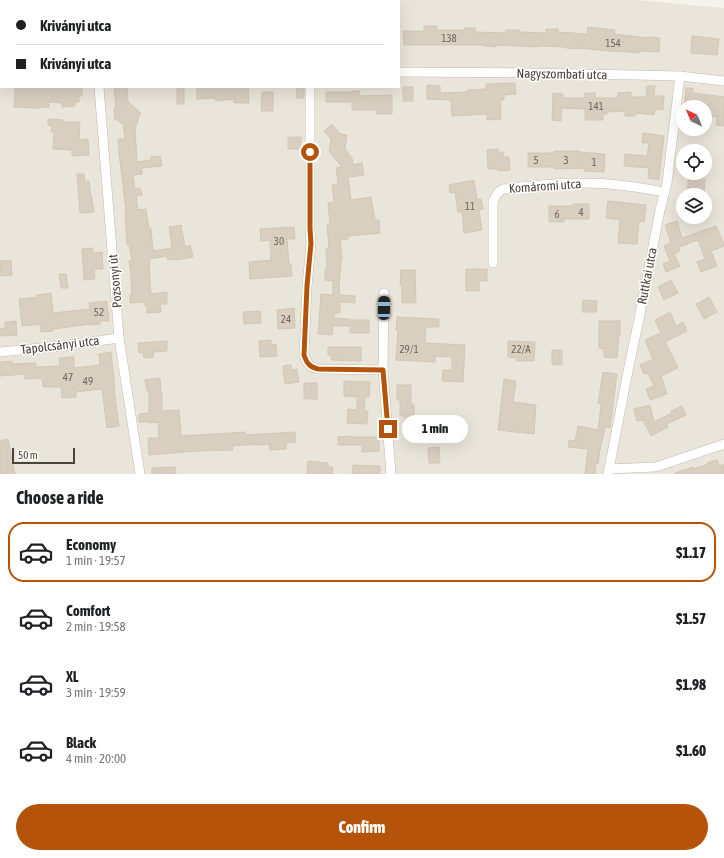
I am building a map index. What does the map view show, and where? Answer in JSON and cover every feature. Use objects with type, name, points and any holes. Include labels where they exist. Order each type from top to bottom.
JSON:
[{"type":"street","name":"Nagyszombati utca","points":[[400,72],[680,76],[724,81]]},
{"type":"street","name":"Ruttkai utca","points":[[608,471],[660,210],[667,183],[680,76]]},
{"type":"street","name":"Pozsonyi út","points":[[99,88],[119,338],[140,474]]},
{"type":"street","points":[[310,88],[311,243],[307,286],[304,355],[306,362],[311,367],[318,369],[383,370]]},
{"type":"street","name":"Komáromi utca","points":[[493,263],[493,202],[498,191],[503,189],[549,184],[584,183],[622,185],[664,192]]},
{"type":"street","points":[[384,293],[383,370],[391,474]]},
{"type":"street","name":"Tapolcsányi utca","points":[[0,352],[62,346],[119,338]]},
{"type":"street","points":[[608,471],[655,467],[724,444]]},
{"type":"shaded area","points":[[400,0],[636,0],[724,8],[724,474],[0,474],[0,88],[400,88]]},
{"type":"building","points":[[424,26],[437,26],[437,30],[465,30],[465,28],[475,28],[475,32],[506,33],[506,30],[519,30],[519,32],[546,33],[546,29],[558,29],[558,32],[587,34],[588,27],[615,30],[614,34],[660,38],[659,52],[639,51],[639,53],[538,46],[496,45],[496,47],[484,45],[404,45],[403,31],[424,31]]},
{"type":"building","points":[[692,36],[719,39],[717,55],[691,53]]},
{"type":"building","points":[[515,83],[516,94],[504,95],[504,100],[500,100],[501,119],[487,120],[487,114],[452,116],[451,100],[427,99],[427,85],[440,86],[440,93],[467,92],[467,90],[486,89],[486,84]]},
{"type":"building","points":[[647,86],[655,86],[654,96],[664,96],[663,110],[655,109],[654,115],[635,113],[635,116],[625,116],[625,111],[607,112],[607,114],[603,114],[603,120],[585,120],[585,109],[562,108],[561,121],[552,120],[553,93],[563,94],[563,98],[585,98],[585,93],[595,93],[595,98],[618,98],[618,93],[631,92],[631,97],[646,97]]},
{"type":"building","points":[[403,87],[413,87],[413,101],[403,101]]},
{"type":"building","points":[[15,88],[82,88],[82,96],[79,96],[79,102],[75,102],[75,106],[62,107],[62,103],[49,102],[49,107],[14,107]]},
{"type":"building","points":[[114,88],[127,88],[128,102],[141,113],[135,128],[137,162],[151,160],[151,157],[160,156],[162,166],[142,168],[142,174],[133,175],[135,189],[140,188],[142,195],[136,196],[138,210],[146,209],[149,229],[151,229],[153,251],[172,248],[169,227],[181,225],[185,247],[190,245],[193,257],[177,260],[168,260],[167,256],[149,259],[151,294],[167,292],[167,304],[160,304],[161,312],[147,313],[147,305],[145,306],[145,302],[130,303],[130,295],[132,295],[129,261],[132,261],[129,244],[127,245],[126,211],[118,139],[125,139],[123,123],[120,123],[119,120],[115,120],[114,108],[116,108]]},
{"type":"building","points":[[177,88],[184,88],[184,104],[177,104]]},
{"type":"building","points":[[197,88],[248,88],[249,103],[234,103],[234,99],[216,101],[215,98],[197,99]]},
{"type":"building","points":[[296,88],[304,88],[304,98],[297,98]]},
{"type":"building","points":[[686,88],[693,88],[693,93],[724,97],[724,126],[716,125],[717,117],[712,116],[712,100],[685,100]]},
{"type":"building","points":[[359,91],[359,96],[392,95],[392,114],[377,114],[377,110],[352,110],[352,102],[326,102],[326,92]]},
{"type":"building","points":[[262,92],[273,92],[273,111],[261,111]]},
{"type":"building","points":[[48,119],[63,120],[63,122],[80,122],[79,140],[88,139],[89,155],[72,156],[72,150],[53,149],[54,132],[51,132],[52,126],[48,125]]},
{"type":"building","points":[[332,124],[340,134],[347,135],[345,149],[352,158],[353,165],[362,163],[364,175],[348,177],[351,200],[371,197],[375,220],[379,220],[380,233],[348,236],[348,239],[340,240],[342,260],[339,288],[340,295],[355,296],[355,303],[340,302],[340,313],[334,313],[334,318],[369,320],[369,333],[350,333],[350,326],[333,326],[332,335],[318,334],[321,294],[333,295],[333,281],[325,280],[325,269],[327,269],[326,249],[329,248],[327,225],[330,225],[328,203],[334,202],[332,185],[338,184],[336,168],[342,167],[329,151],[331,139],[324,131]]},
{"type":"building","points":[[643,133],[664,136],[659,180],[648,178],[649,168],[624,166],[625,154],[647,156],[649,143],[642,143]]},
{"type":"building","points":[[288,137],[301,137],[301,149],[288,149]]},
{"type":"building","points":[[498,149],[498,152],[503,152],[503,157],[509,157],[510,170],[498,171],[498,169],[488,169],[487,150]]},
{"type":"building","points":[[554,151],[579,151],[605,154],[604,172],[584,171],[584,168],[554,169],[554,167],[528,167],[528,153],[554,153]]},
{"type":"building","points":[[77,174],[84,174],[85,182],[89,181],[94,212],[80,213]]},
{"type":"building","points":[[474,180],[477,200],[481,199],[483,209],[479,210],[482,230],[464,233],[462,212],[458,212],[455,192],[450,193],[449,185]]},
{"type":"building","points":[[688,180],[705,180],[704,188],[688,188]]},
{"type":"building","points":[[608,201],[646,205],[644,222],[639,221],[637,244],[618,243],[620,220],[606,218]]},
{"type":"building","points":[[573,204],[589,204],[589,219],[564,219],[564,222],[549,222],[549,206],[573,206]]},
{"type":"building","points":[[676,221],[682,238],[716,226],[724,244],[724,246],[711,251],[717,266],[701,272],[697,262],[705,259],[698,240],[679,247],[680,251],[674,254],[680,266],[666,272],[663,264],[670,261],[664,246],[671,243],[665,225]]},
{"type":"building","points":[[294,227],[295,239],[287,239],[289,264],[291,264],[292,276],[250,279],[249,262],[271,260],[270,240],[261,241],[260,229]]},
{"type":"building","points":[[93,248],[93,253],[102,252],[103,269],[94,269],[95,279],[84,280],[82,249]]},
{"type":"building","points":[[11,260],[12,275],[1,276],[0,261]]},
{"type":"building","points":[[466,269],[487,269],[487,281],[479,281],[479,291],[466,291]]},
{"type":"building","points":[[401,270],[415,270],[416,303],[402,303],[402,285],[400,285]]},
{"type":"building","points":[[59,274],[66,274],[68,288],[61,288]]},
{"type":"building","points":[[671,280],[678,293],[664,300],[658,287]]},
{"type":"building","points":[[51,293],[53,313],[90,309],[89,303],[107,301],[109,321],[100,321],[100,324],[53,329],[53,331],[41,332],[40,324],[22,326],[19,299],[37,297],[37,295]]},
{"type":"building","points":[[709,297],[717,312],[704,319],[696,304]]},
{"type":"building","points":[[583,300],[597,301],[596,312],[582,312]]},
{"type":"building","points":[[294,308],[295,328],[278,329],[277,310]]},
{"type":"building","points":[[260,311],[261,323],[244,324],[243,312]]},
{"type":"building","points":[[670,312],[676,326],[683,322],[687,331],[665,342],[678,368],[661,376],[667,394],[650,400],[646,389],[654,386],[648,373],[644,374],[640,365],[653,359],[645,340],[661,333],[655,320]]},
{"type":"building","points":[[397,317],[439,319],[439,327],[426,327],[425,343],[465,345],[463,382],[442,381],[443,370],[452,370],[452,357],[435,356],[435,362],[396,360],[398,330],[396,330]]},
{"type":"building","points":[[16,321],[17,335],[0,336],[0,329],[5,328],[5,322]]},
{"type":"building","points":[[599,321],[620,321],[617,358],[604,357],[604,349],[599,348]]},
{"type":"building","points":[[271,340],[271,345],[276,344],[277,356],[260,357],[259,341]]},
{"type":"building","points":[[167,341],[167,351],[153,352],[154,357],[144,358],[143,352],[139,353],[138,343]]},
{"type":"building","points":[[508,341],[535,342],[534,361],[517,361],[517,358],[508,357]]},
{"type":"building","points":[[328,347],[361,347],[361,361],[331,360],[331,355],[328,355]]},
{"type":"building","points":[[552,350],[562,350],[562,365],[552,364]]},
{"type":"building","points":[[111,352],[119,426],[107,428],[102,389],[76,392],[76,397],[62,398],[61,387],[43,387],[42,378],[25,379],[25,374],[0,376],[0,362],[12,361],[12,364],[36,363],[36,367],[60,366],[59,358],[74,357],[74,368],[100,365],[99,354]]},
{"type":"building","points":[[291,365],[291,370],[297,369],[299,382],[285,384],[283,366]]},
{"type":"building","points":[[603,372],[617,374],[610,428],[605,427],[598,464],[596,463],[595,474],[585,474],[588,449],[568,447],[569,440],[575,441],[578,426],[598,430],[601,404],[598,403]]},
{"type":"building","points":[[160,378],[162,411],[179,410],[181,436],[245,432],[246,435],[295,432],[296,442],[286,443],[286,449],[270,450],[269,444],[257,444],[232,446],[233,450],[196,451],[149,455],[148,438],[159,438],[158,422],[139,422],[139,414],[149,413],[149,391],[147,391],[145,380]]},
{"type":"building","points":[[504,379],[516,381],[513,402],[536,405],[534,434],[498,430]]},
{"type":"building","points":[[344,381],[370,382],[369,397],[365,397],[364,411],[368,411],[367,424],[347,423],[348,409],[357,410],[357,397],[344,396]]},
{"type":"building","points":[[304,383],[317,383],[317,399],[304,399]]},
{"type":"building","points":[[397,385],[411,385],[411,404],[414,404],[414,426],[406,426],[405,416],[400,416],[400,400],[397,400]]},
{"type":"building","points":[[650,405],[654,422],[682,406],[686,415],[667,424],[668,427],[651,436],[643,420],[637,421],[634,409]]},
{"type":"building","points":[[415,422],[438,422],[438,430],[415,430]]},
{"type":"building","points":[[338,437],[379,437],[379,451],[362,452],[362,445],[338,445]]},
{"type":"building","points":[[8,439],[15,474],[0,474],[0,441]]},
{"type":"building","points":[[439,447],[440,463],[429,463],[428,448]]},
{"type":"building","points":[[717,460],[719,466],[724,464],[724,474],[675,474],[693,467],[694,469]]},
{"type":"building","points":[[308,461],[328,463],[328,467],[333,467],[332,474],[307,474]]},
{"type":"building","points":[[353,465],[380,466],[380,474],[352,474]]},
{"type":"building","points":[[175,467],[176,474],[152,474],[152,468]]},
{"type":"route","points":[[310,152],[311,243],[307,286],[304,355],[306,362],[311,367],[318,369],[383,370],[388,429]]}]
